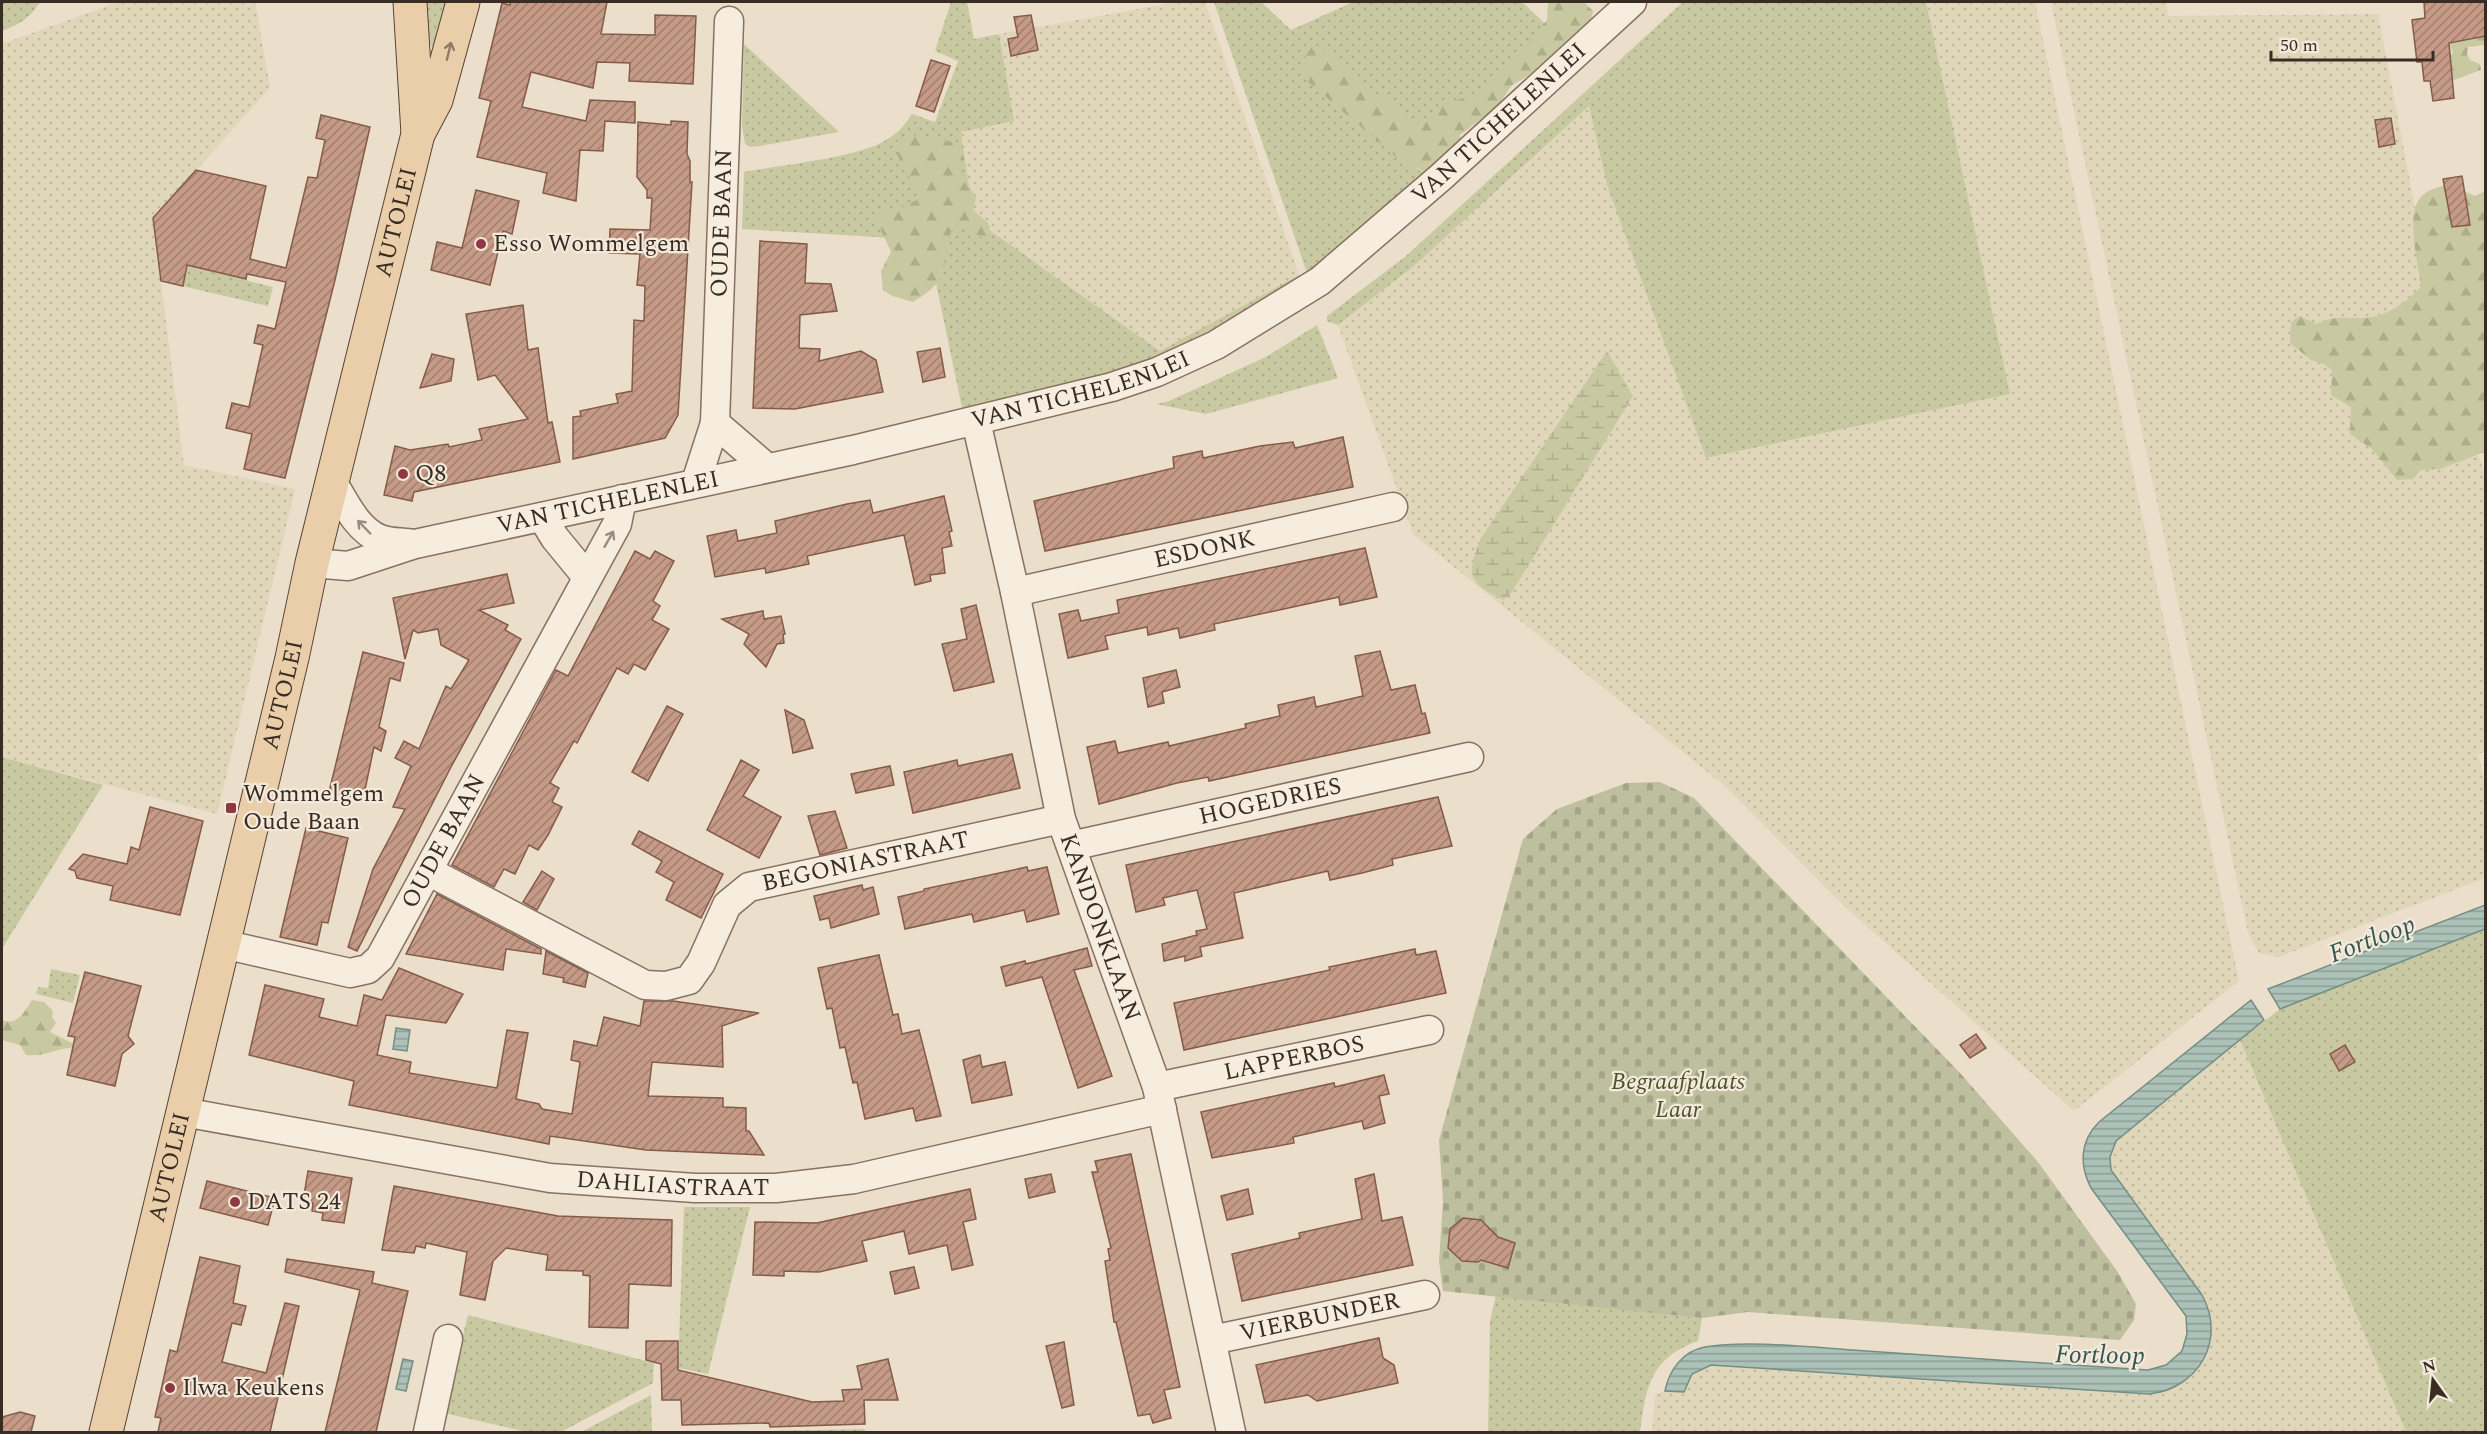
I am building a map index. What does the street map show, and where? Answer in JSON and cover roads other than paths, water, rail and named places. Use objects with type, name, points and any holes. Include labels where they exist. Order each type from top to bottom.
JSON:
[{"type":"main road","name":"AUTOLEI","points":[[410,2],[418,134]]},
{"type":"main road","name":"AUTOLEI","points":[[106,1432],[312,563],[418,134],[436,100],[463,2]]},
{"type":"street","name":"VAN TICHELENLEI","points":[[312,563],[348,566],[415,544],[976,421],[1112,387],[1157,372],[1216,345],[1298,296],[1368,243],[1632,2]]},
{"type":"street","name":"OUDE BAAN","points":[[696,482],[715,423],[729,21]]},
{"type":"street","name":"KANDONKLAAN","points":[[976,421],[1015,592],[1060,819],[1159,1098],[1231,1432]]},
{"type":"street","points":[[715,423],[766,467]]},
{"type":"street","name":"VAN TICHELENLEI","points":[[332,481],[353,515],[373,535],[382,540],[415,544]]},
{"type":"street","name":"OUDE BAAN","points":[[223,944],[350,974],[368,969],[380,958],[617,524],[622,498]]},
{"type":"street","name":"ESDONK","points":[[1015,592],[1393,507]]},
{"type":"street","points":[[542,517],[555,538],[587,577]]},
{"type":"street","name":"HOGEDRIES","points":[[1071,846],[1469,757]]},
{"type":"street","name":"BEGONIASTRAAT","points":[[428,871],[645,985],[666,986],[689,980],[701,963],[727,905],[749,887],[1060,819]]},
{"type":"street","name":"LAPPERBOS","points":[[1159,1098],[1429,1030]]},
{"type":"street","name":"DAHLIASTRAAT","points":[[183,1112],[550,1178],[695,1188],[776,1188],[854,1179],[1159,1098]]},
{"type":"street","name":"VIERBUNDER","points":[[1212,1340],[1425,1295]]},
{"type":"street","points":[[428,1432],[448,1340]]},
{"type":"place","name":"Esso Wommelgem","points":[[481,244]]},
{"type":"place","name":"Q8","points":[[403,474]]},
{"type":"place","name":"Wommelgem Oude Baan","points":[[231,808]]},
{"type":"place","name":"DATS 24","points":[[235,1202]]},
{"type":"place","name":"Ilwa Keukens","points":[[170,1388]]},
{"type":"water label","name":"Fortloop","points":[[2372,939]]},
{"type":"water label","name":"Fortloop","points":[[2100,1355]]},
{"type":"park label","name":"Begraafplaats Laar","points":[[1678,1096]]}]
